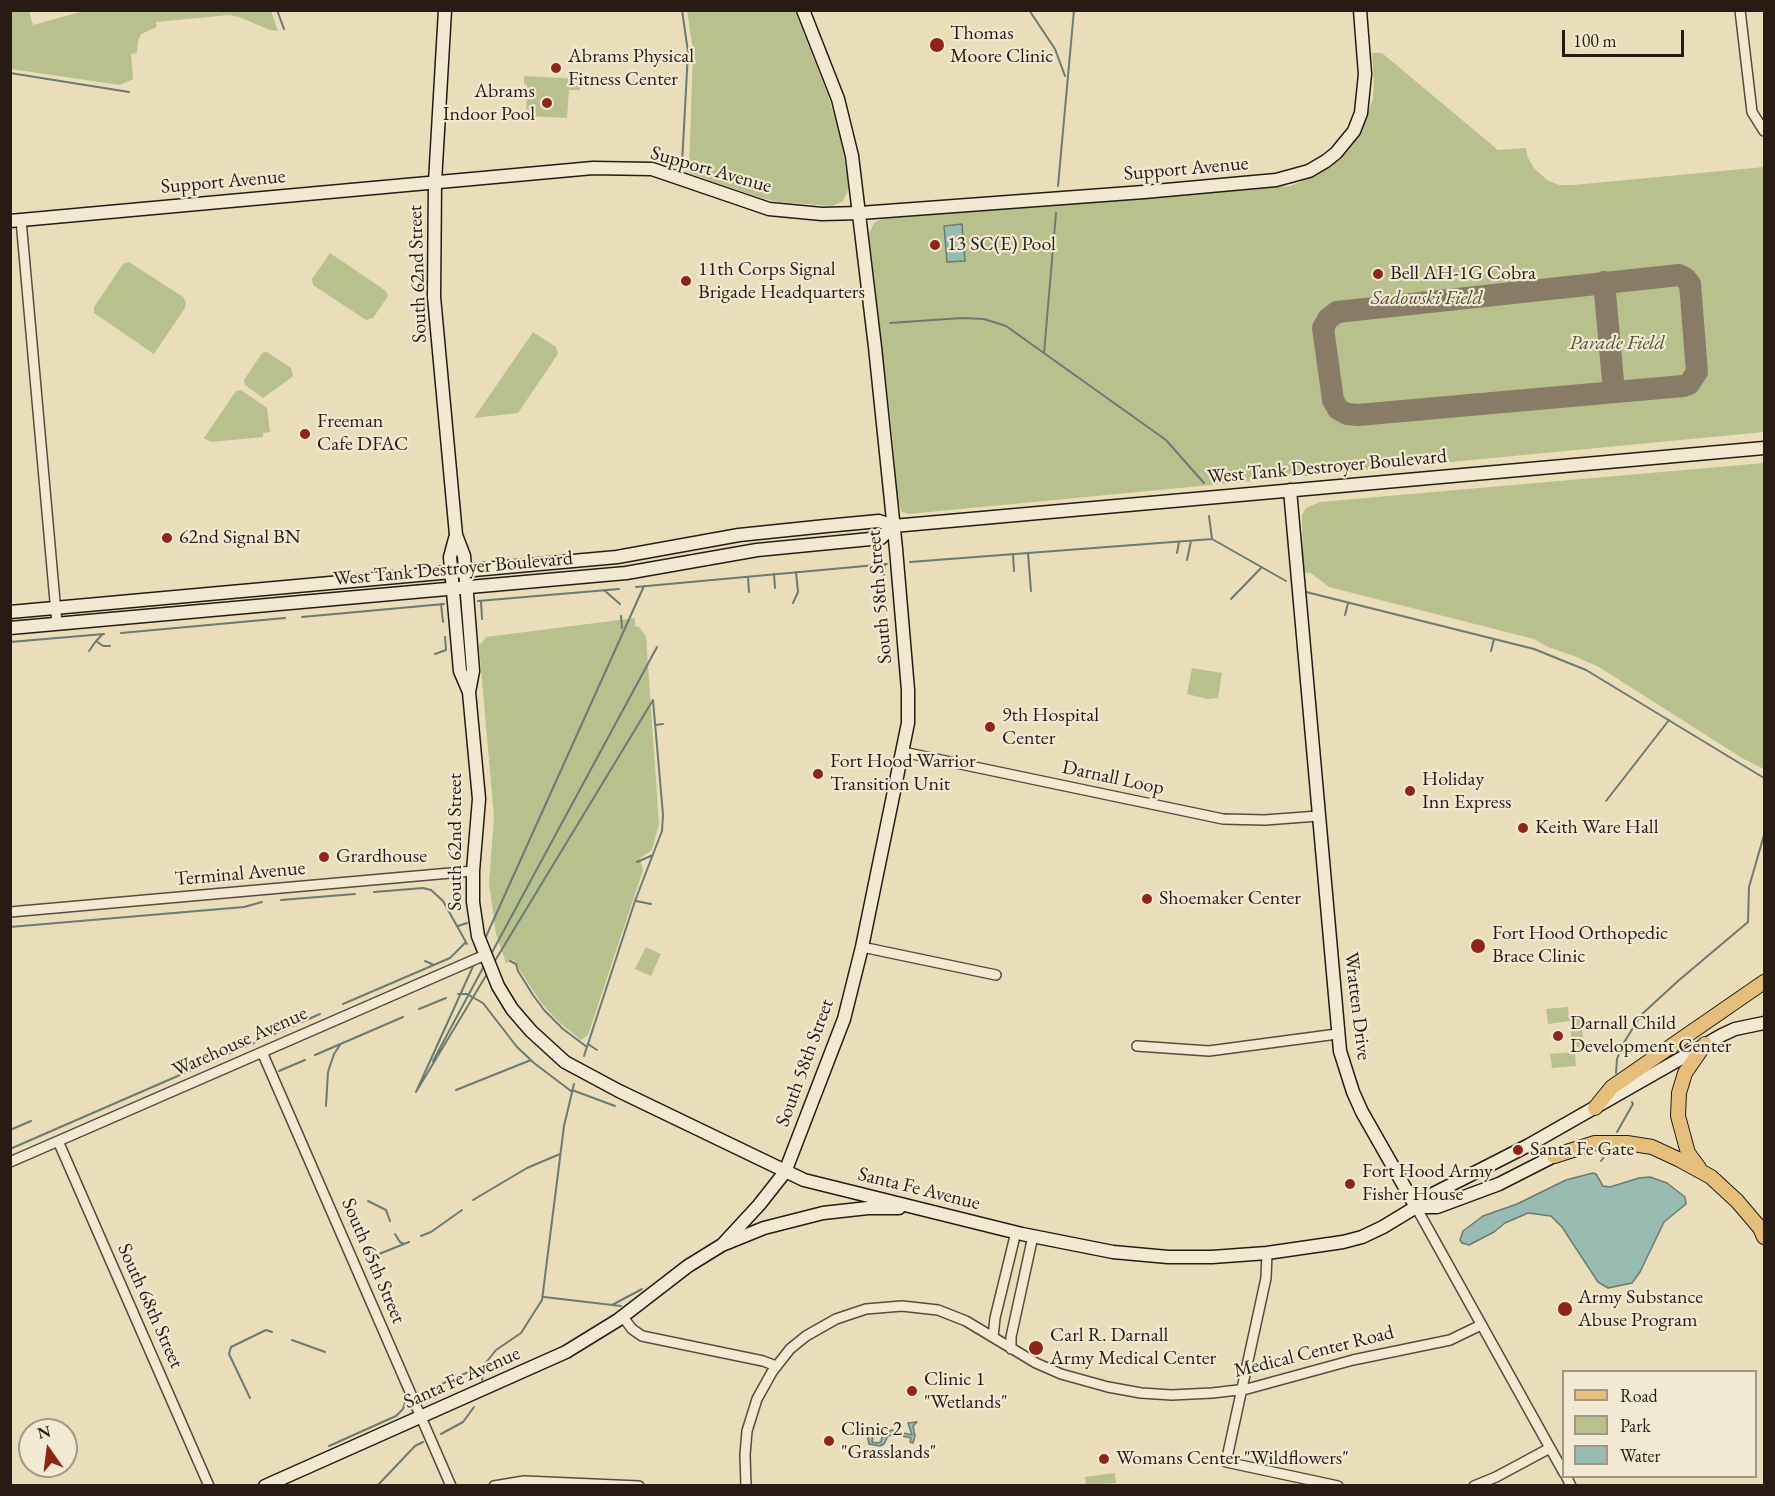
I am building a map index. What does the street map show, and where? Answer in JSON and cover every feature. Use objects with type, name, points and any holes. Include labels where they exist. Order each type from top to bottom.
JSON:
[{"type":"main road","points":[[1595,1108],[1612,1087],[1764,982]]},
{"type":"main road","points":[[1705,1044],[1685,1073],[1679,1093],[1678,1116],[1688,1153],[1695,1164],[1737,1201],[1760,1228],[1764,1237]]},
{"type":"main road","points":[[1554,1156],[1595,1143],[1627,1143],[1652,1148],[1680,1160],[1711,1178]]},
{"type":"street","name":"South 62nd Street","points":[[445,10],[435,182],[434,297],[456,535],[464,556],[466,571],[473,671],[469,692],[479,799],[472,871],[474,912],[478,936],[485,955]]},
{"type":"street","name":"South 58th Street","points":[[722,1245],[759,1205],[785,1172],[844,1019],[862,947],[908,723],[908,690],[893,526],[852,156],[842,114],[803,10]]},
{"type":"street","name":"Support Avenue","points":[[16,220],[593,168],[652,169],[769,208],[822,214],[1144,192],[1276,180],[1309,171],[1326,161],[1346,143],[1354,131],[1361,113],[1365,74],[1360,10]]},
{"type":"street","points":[[1740,10],[1749,98],[1752,112],[1764,131]]},
{"type":"street","points":[[16,220],[57,624]]},
{"type":"street","name":"West Tank Destroyer Boulevard","points":[[10,612],[617,557],[768,532],[879,522],[893,526],[1764,448]]},
{"type":"street","name":"Wratten Drive","points":[[1290,490],[1317,816],[1340,1051],[1362,1112],[1562,1471]]},
{"type":"street","name":"West Tank Destroyer Boulevard","points":[[10,628],[626,573],[757,550],[881,538],[893,526]]},
{"type":"street","name":"South 62nd Street","points":[[456,535],[450,557],[451,572],[460,671],[469,692]]},
{"type":"street","name":"Darnall Loop","points":[[903,752],[1223,819],[1265,820],[1317,816]]},
{"type":"street","name":"Terminal Avenue","points":[[10,912],[472,871]]},
{"type":"street","points":[[862,947],[996,975]]},
{"type":"street","name":"Warehouse Avenue","points":[[10,1162],[485,955]]},
{"type":"street","name":"Santa Fe Avenue","points":[[485,955],[498,986],[516,1014],[542,1043],[565,1062],[785,1172],[822,1185],[1033,1236],[1098,1249],[1147,1255],[1212,1257],[1267,1253],[1354,1240],[1378,1230],[1416,1207],[1429,1196],[1543,1137],[1705,1044],[1735,1029],[1764,1023]]},
{"type":"street","points":[[1137,1046],[1209,1051],[1337,1034]]},
{"type":"street","name":"South 65th Street","points":[[262,1052],[451,1485]]},
{"type":"street","name":"South 68th Street","points":[[58,1141],[209,1485]]},
{"type":"street","points":[[1416,1207],[1437,1207],[1499,1185],[1554,1156]]},
{"type":"street","points":[[722,1245],[784,1222],[823,1213],[868,1208],[918,1209]]},
{"type":"street","points":[[993,1337],[995,1318],[1016,1232]]},
{"type":"street","points":[[1011,1349],[1011,1337],[1033,1236]]},
{"type":"street","name":"Santa Fe Avenue","points":[[265,1485],[566,1352],[623,1317],[688,1266],[722,1245]]},
{"type":"street","points":[[1267,1253],[1266,1278],[1226,1462],[1338,1485]]},
{"type":"street","name":"Medical Center Road","points":[[747,1485],[746,1444],[750,1420],[761,1390],[776,1366],[798,1342],[827,1323],[876,1308],[915,1306],[938,1310],[966,1321],[1036,1363],[1061,1374],[1126,1390],[1191,1395],[1242,1389],[1385,1353],[1450,1340],[1481,1325]]},
{"type":"street","points":[[623,1317],[632,1329],[642,1336],[763,1361],[776,1366]]},
{"type":"street","points":[[1474,1485],[1496,1477],[1550,1448]]},
{"type":"street","points":[[494,1485],[524,1481],[639,1485]]},
{"type":"green space","points":[[11,10],[29,11],[33,25],[84,11],[271,11],[278,31],[229,15],[156,22],[157,27],[141,34],[137,53],[131,54],[133,79],[120,85],[11,69]]},
{"type":"green space","points":[[687,11],[795,11],[828,96],[840,135],[849,188],[843,201],[832,206],[779,202],[689,173],[693,50]]},
{"type":"green space","name":"Sadowski Field","points":[[1372,53],[1382,53],[1498,150],[1526,148],[1528,158],[1534,168],[1547,180],[1559,185],[1764,167],[1764,432],[909,514],[902,512],[898,502],[869,234],[874,223],[885,217],[1290,186],[1310,178],[1339,160],[1353,144],[1362,129],[1373,99]]},
{"type":"green space","name":"Abrams Indoor Pool","points":[[524,76],[580,79],[580,90],[569,90],[567,118],[526,116],[527,85],[524,84]]},
{"type":"green space","points":[[330,253],[386,291],[388,296],[373,318],[366,320],[313,285],[312,279]]},
{"type":"green space","points":[[129,262],[183,297],[186,302],[185,308],[154,354],[94,313],[94,307],[123,264]]},
{"type":"green space","points":[[533,332],[556,347],[558,354],[518,413],[474,418]]},
{"type":"green space","points":[[267,352],[291,368],[293,375],[263,398],[245,385],[244,380],[262,353]]},
{"type":"green space","points":[[241,390],[267,408],[270,432],[263,433],[263,437],[211,442],[204,438],[236,391]]},
{"type":"green space","points":[[1764,463],[1764,769],[1742,758],[1599,667],[1574,656],[1548,647],[1534,639],[1329,587],[1311,573],[1303,573],[1302,515],[1306,508],[1320,502]]},
{"type":"green space","points":[[635,618],[635,626],[639,627],[646,636],[659,824],[652,850],[640,858],[643,870],[588,1035],[581,1040],[542,1004],[516,962],[513,960],[506,963],[496,934],[489,883],[494,817],[479,646],[486,637]]},
{"type":"green space","points":[[1192,668],[1222,673],[1218,698],[1207,699],[1187,694]]},
{"type":"green space","points":[[646,947],[661,954],[651,976],[635,969]]},
{"type":"green space","points":[[1568,1007],[1569,1019],[1581,1018],[1584,1046],[1572,1048],[1570,1021],[1548,1024],[1546,1009]]},
{"type":"green space","points":[[1575,1052],[1576,1066],[1552,1068],[1550,1054]]},
{"type":"green space","points":[[1115,1473],[1116,1483],[1086,1485],[1085,1477]]},
{"type":"water","points":[[962,224],[965,261],[947,262],[944,226]]},
{"type":"water","points":[[1593,1173],[1603,1186],[1610,1187],[1650,1177],[1667,1183],[1685,1197],[1686,1204],[1664,1222],[1640,1272],[1632,1283],[1608,1288],[1598,1282],[1562,1227],[1551,1216],[1528,1213],[1505,1223],[1494,1232],[1469,1245],[1460,1240],[1463,1231],[1483,1216],[1517,1204],[1566,1180]]},
{"type":"water","points":[[917,1422],[913,1426],[915,1436],[913,1443],[910,1442],[911,1438],[894,1434],[888,1436],[884,1444],[880,1446],[869,1444],[867,1434],[873,1436],[872,1442],[877,1443],[881,1442],[883,1432],[887,1433],[891,1430],[912,1435],[908,1423]]},
{"type":"waterway","points":[[277,10],[284,29]]},
{"type":"waterway","points":[[682,10],[688,52],[682,164]]},
{"type":"waterway","points":[[1029,10],[1055,49],[1065,76]]},
{"type":"waterway","points":[[1058,186],[1074,10]]},
{"type":"waterway","points":[[10,73],[129,92]]},
{"type":"waterway","points":[[1044,353],[1056,213]]},
{"type":"waterway","points":[[890,323],[962,318],[984,319],[1006,326],[1166,440],[1204,483]]},
{"type":"waterway","points":[[1209,516],[1212,539]]},
{"type":"waterway","points":[[910,562],[1212,539],[1286,581]]},
{"type":"waterway","points":[[1187,560],[1191,541]]},
{"type":"waterway","points":[[1177,553],[1179,542]]},
{"type":"waterway","points":[[1028,553],[1031,591]]},
{"type":"waterway","points":[[1013,554],[1014,571]]},
{"type":"waterway","points":[[885,564],[883,581],[885,599]]},
{"type":"waterway","points":[[636,587],[887,564]]},
{"type":"waterway","points":[[1231,599],[1262,567]]},
{"type":"waterway","points":[[793,603],[798,592],[796,572]]},
{"type":"waterway","points":[[774,574],[775,588]]},
{"type":"waterway","points":[[748,577],[749,592]]},
{"type":"waterway","points":[[484,941],[644,586]]},
{"type":"waterway","points":[[478,601],[619,589]]},
{"type":"waterway","points":[[605,591],[620,604]]},
{"type":"waterway","points":[[1306,592],[1534,649],[1586,670],[1764,778]]},
{"type":"waterway","points":[[481,601],[482,619]]},
{"type":"waterway","points":[[1345,615],[1348,603]]},
{"type":"waterway","points":[[441,604],[443,622]]},
{"type":"waterway","points":[[302,617],[444,604]]},
{"type":"waterway","points":[[621,616],[622,628]]},
{"type":"waterway","points":[[121,633],[285,618]]},
{"type":"waterway","points":[[10,642],[104,634]]},
{"type":"waterway","points":[[102,635],[96,641],[103,646],[110,646]]},
{"type":"waterway","points":[[435,654],[446,650],[445,637]]},
{"type":"waterway","points":[[1491,651],[1494,639]]},
{"type":"waterway","points":[[89,651],[96,641]]},
{"type":"waterway","points":[[490,956],[657,647]]},
{"type":"waterway","points":[[493,964],[653,700],[663,815],[662,831],[635,901],[584,1056]]},
{"type":"waterway","points":[[1606,801],[1669,720]]},
{"type":"waterway","points":[[655,725],[663,724]]},
{"type":"waterway","points":[[1616,1073],[1617,1059],[1623,1044],[1641,1015],[1748,922],[1749,887],[1764,835]]},
{"type":"waterway","points":[[637,862],[653,855]]},
{"type":"waterway","points":[[374,892],[423,888],[431,890],[443,901],[467,944]]},
{"type":"waterway","points":[[281,900],[355,894]]},
{"type":"waterway","points":[[636,901],[651,904]]},
{"type":"waterway","points":[[10,927],[244,907],[262,902]]},
{"type":"waterway","points":[[458,926],[467,923]]},
{"type":"waterway","points":[[343,1004],[450,958],[465,943]]},
{"type":"waterway","points":[[425,961],[434,965]]},
{"type":"waterway","points":[[510,961],[516,964],[518,971],[544,1010],[563,1029],[587,1047]]},
{"type":"waterway","points":[[475,962],[416,1092],[487,974]]},
{"type":"waterway","points":[[433,1061],[484,966]]},
{"type":"waterway","points":[[458,994],[467,994],[483,1003],[517,1047],[571,1091]]},
{"type":"waterway","points":[[419,1009],[446,998]]},
{"type":"waterway","points":[[10,1149],[320,1014]]},
{"type":"waterway","points":[[315,1055],[403,1017]]},
{"type":"waterway","points":[[588,1044],[597,1050]]},
{"type":"waterway","points":[[326,1106],[328,1072],[334,1054],[340,1045]]},
{"type":"waterway","points":[[279,1071],[305,1060]]},
{"type":"waterway","points":[[456,1090],[531,1060]]},
{"type":"waterway","points":[[482,1380],[484,1365],[496,1350],[521,1333],[542,1300],[564,1126],[574,1084]]},
{"type":"waterway","points":[[572,1090],[615,1106]]},
{"type":"waterway","points":[[1617,1132],[1632,1102]]},
{"type":"waterway","points":[[10,1130],[31,1121]]},
{"type":"waterway","points":[[1601,1161],[1607,1153]]},
{"type":"waterway","points":[[473,1200],[527,1168],[560,1154]]},
{"type":"waterway","points":[[368,1201],[386,1210],[390,1221]]},
{"type":"waterway","points":[[421,1236],[431,1232],[462,1210]]},
{"type":"waterway","points":[[349,1224],[356,1226],[361,1234]]},
{"type":"waterway","points":[[395,1234],[404,1244]]},
{"type":"waterway","points":[[367,1246],[373,1254],[379,1254],[409,1242]]},
{"type":"waterway","points":[[612,1305],[642,1289]]},
{"type":"waterway","points":[[544,1297],[621,1306]]},
{"type":"waterway","points":[[250,1398],[229,1354],[231,1347],[266,1330],[272,1332]]},
{"type":"waterway","points":[[292,1340],[325,1352]]},
{"type":"waterway","points":[[419,1394],[484,1365]]},
{"type":"waterway","points":[[329,1446],[396,1416],[403,1409],[406,1399]]},
{"type":"waterway","points":[[441,1434],[463,1422],[474,1407]]},
{"type":"waterway","points":[[377,1486],[415,1446],[423,1442]]},
{"type":"taxiway","points":[[1679,275],[1690,284],[1697,372],[1689,384],[1358,415],[1347,414],[1338,409],[1333,400],[1323,328],[1328,319],[1337,312],[1679,275]]},
{"type":"taxiway","points":[[1604,282],[1614,392]]},
{"type":"place","name":"Thomas Moore Clinic","points":[[937,45]]},
{"type":"place","name":"Abrams Physical Fitness Center","points":[[556,68]]},
{"type":"place","name":"Abrams Indoor Pool","points":[[547,103]]},
{"type":"place","name":"13 SC(E) Pool","points":[[935,245]]},
{"type":"place","name":"Bell AH-1G Cobra","points":[[1378,274]]},
{"type":"place","name":"11th Corps Signal Brigade Headquarters","points":[[686,281]]},
{"type":"place","name":"Freeman Cafe DFAC","points":[[305,434]]},
{"type":"place","name":"62nd Signal BN","points":[[167,538]]},
{"type":"place","name":"9th Hospital Center","points":[[990,727]]},
{"type":"place","name":"Fort Hood Warrior Transition Unit","points":[[818,774]]},
{"type":"place","name":"Holiday Inn Express","points":[[1410,791]]},
{"type":"place","name":"Keith Ware Hall","points":[[1523,828]]},
{"type":"place","name":"Grardhouse","points":[[324,857]]},
{"type":"place","name":"Shoemaker Center","points":[[1147,899]]},
{"type":"place","name":"Fort Hood Orthopedic Brace Clinic","points":[[1478,946]]},
{"type":"place","name":"Darnall Child Development Center","points":[[1558,1036]]},
{"type":"place","name":"Santa Fe Gate","points":[[1518,1150]]},
{"type":"place","name":"Fort Hood Army Fisher House","points":[[1350,1184]]},
{"type":"place","name":"Army Substance Abuse Program","points":[[1565,1309]]},
{"type":"place","name":"Carl R. Darnall Army Medical Center","points":[[1036,1348]]},
{"type":"place","name":"Clinic 1 \"Wetlands\"","points":[[912,1391]]},
{"type":"place","name":"Clinic 2 \"Grasslands\"","points":[[829,1441]]},
{"type":"place","name":"Womans Center \"Wildflowers\"","points":[[1104,1459]]},
{"type":"park label","name":"Parade Field","points":[[1617,344]]}]
